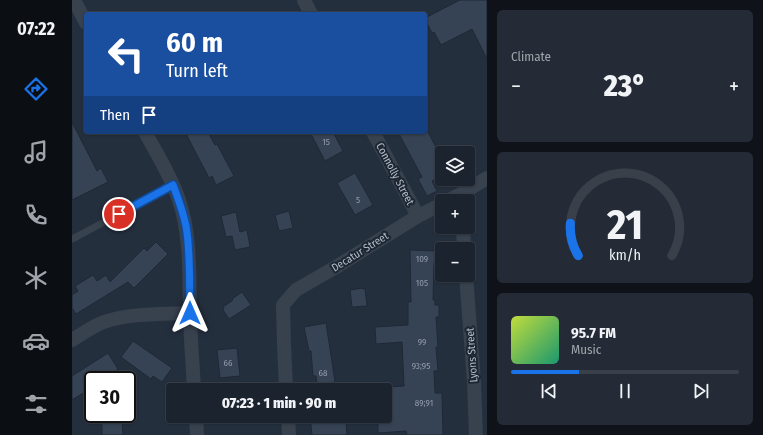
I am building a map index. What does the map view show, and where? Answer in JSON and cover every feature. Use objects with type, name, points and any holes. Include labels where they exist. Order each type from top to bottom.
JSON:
[{"type":"street","points":[[74,0],[84,19]]},
{"type":"street","points":[[304,0],[310,12]]},
{"type":"street","points":[[146,134],[173,185],[182,212],[187,236],[194,383]]},
{"type":"street","name":"Connolly Street","points":[[374,134],[418,216]]},
{"type":"street","points":[[466,194],[487,178]]},
{"type":"street","name":"Decatur Street","points":[[286,383],[283,305],[296,290],[418,216],[435,208]]},
{"type":"street","name":"Lyons Street","points":[[467,282],[480,380],[476,435]]},
{"type":"street","points":[[72,340],[104,322],[153,314],[190,313]]},
{"type":"street","points":[[196,423],[197,435]]},
{"type":"street","points":[[288,423],[289,435]]},
{"type":"lane","points":[[72,239],[173,185]]},
{"type":"building","points":[[460,0],[487,0],[487,59],[472,29],[441,45],[427,23],[427,17]]},
{"type":"building","points":[[72,122],[97,171],[101,168],[108,182],[72,200]]},
{"type":"building","points":[[428,132],[435,146],[435,180],[432,181],[437,191],[427,196],[418,179],[422,177],[399,134],[427,134]]},
{"type":"building","points":[[186,134],[209,134],[215,145],[217,144],[234,176],[216,185],[212,176],[209,178]]},
{"type":"building","points":[[311,134],[334,134],[343,151],[325,161]]},
{"type":"building","points":[[355,173],[373,205],[355,215],[337,183]]},
{"type":"building","points":[[289,211],[293,228],[279,231],[275,215]]},
{"type":"building","points":[[236,212],[240,232],[247,230],[250,247],[235,250],[232,236],[226,237],[221,216]]},
{"type":"building","points":[[156,242],[168,254],[134,288],[128,282],[76,314],[72,308],[72,295],[78,291],[75,286],[93,275],[97,281],[106,275],[110,282],[144,248],[147,251]]},
{"type":"building","points":[[410,250],[435,251],[433,300],[435,300],[435,305],[439,305],[439,317],[436,317],[438,371],[434,371],[435,393],[442,393],[443,435],[407,435],[406,431],[378,433],[378,423],[392,423],[392,387],[404,386],[402,342],[376,344],[375,327],[408,325],[408,302],[411,302]]},
{"type":"building","points":[[365,289],[367,306],[352,307],[350,290]]},
{"type":"building","points":[[242,292],[251,305],[229,319],[223,310],[223,307]]},
{"type":"building","points":[[326,323],[335,382],[317,383],[316,376],[313,376],[311,351],[309,351],[304,327]]},
{"type":"building","points":[[133,341],[172,368],[162,382],[153,376],[151,379],[121,357]]},
{"type":"building","points":[[237,348],[240,376],[220,378],[217,350]]},
{"type":"building","points":[[108,353],[118,369],[115,371],[84,371],[84,393],[72,400],[72,376]]},
{"type":"building","points":[[102,423],[122,423],[123,435],[102,435]]},
{"type":"building","points":[[311,423],[346,423],[347,435],[312,435]]},
{"type":"route","points":[[119,214],[173,185],[179,200],[187,236],[190,313]]}]
